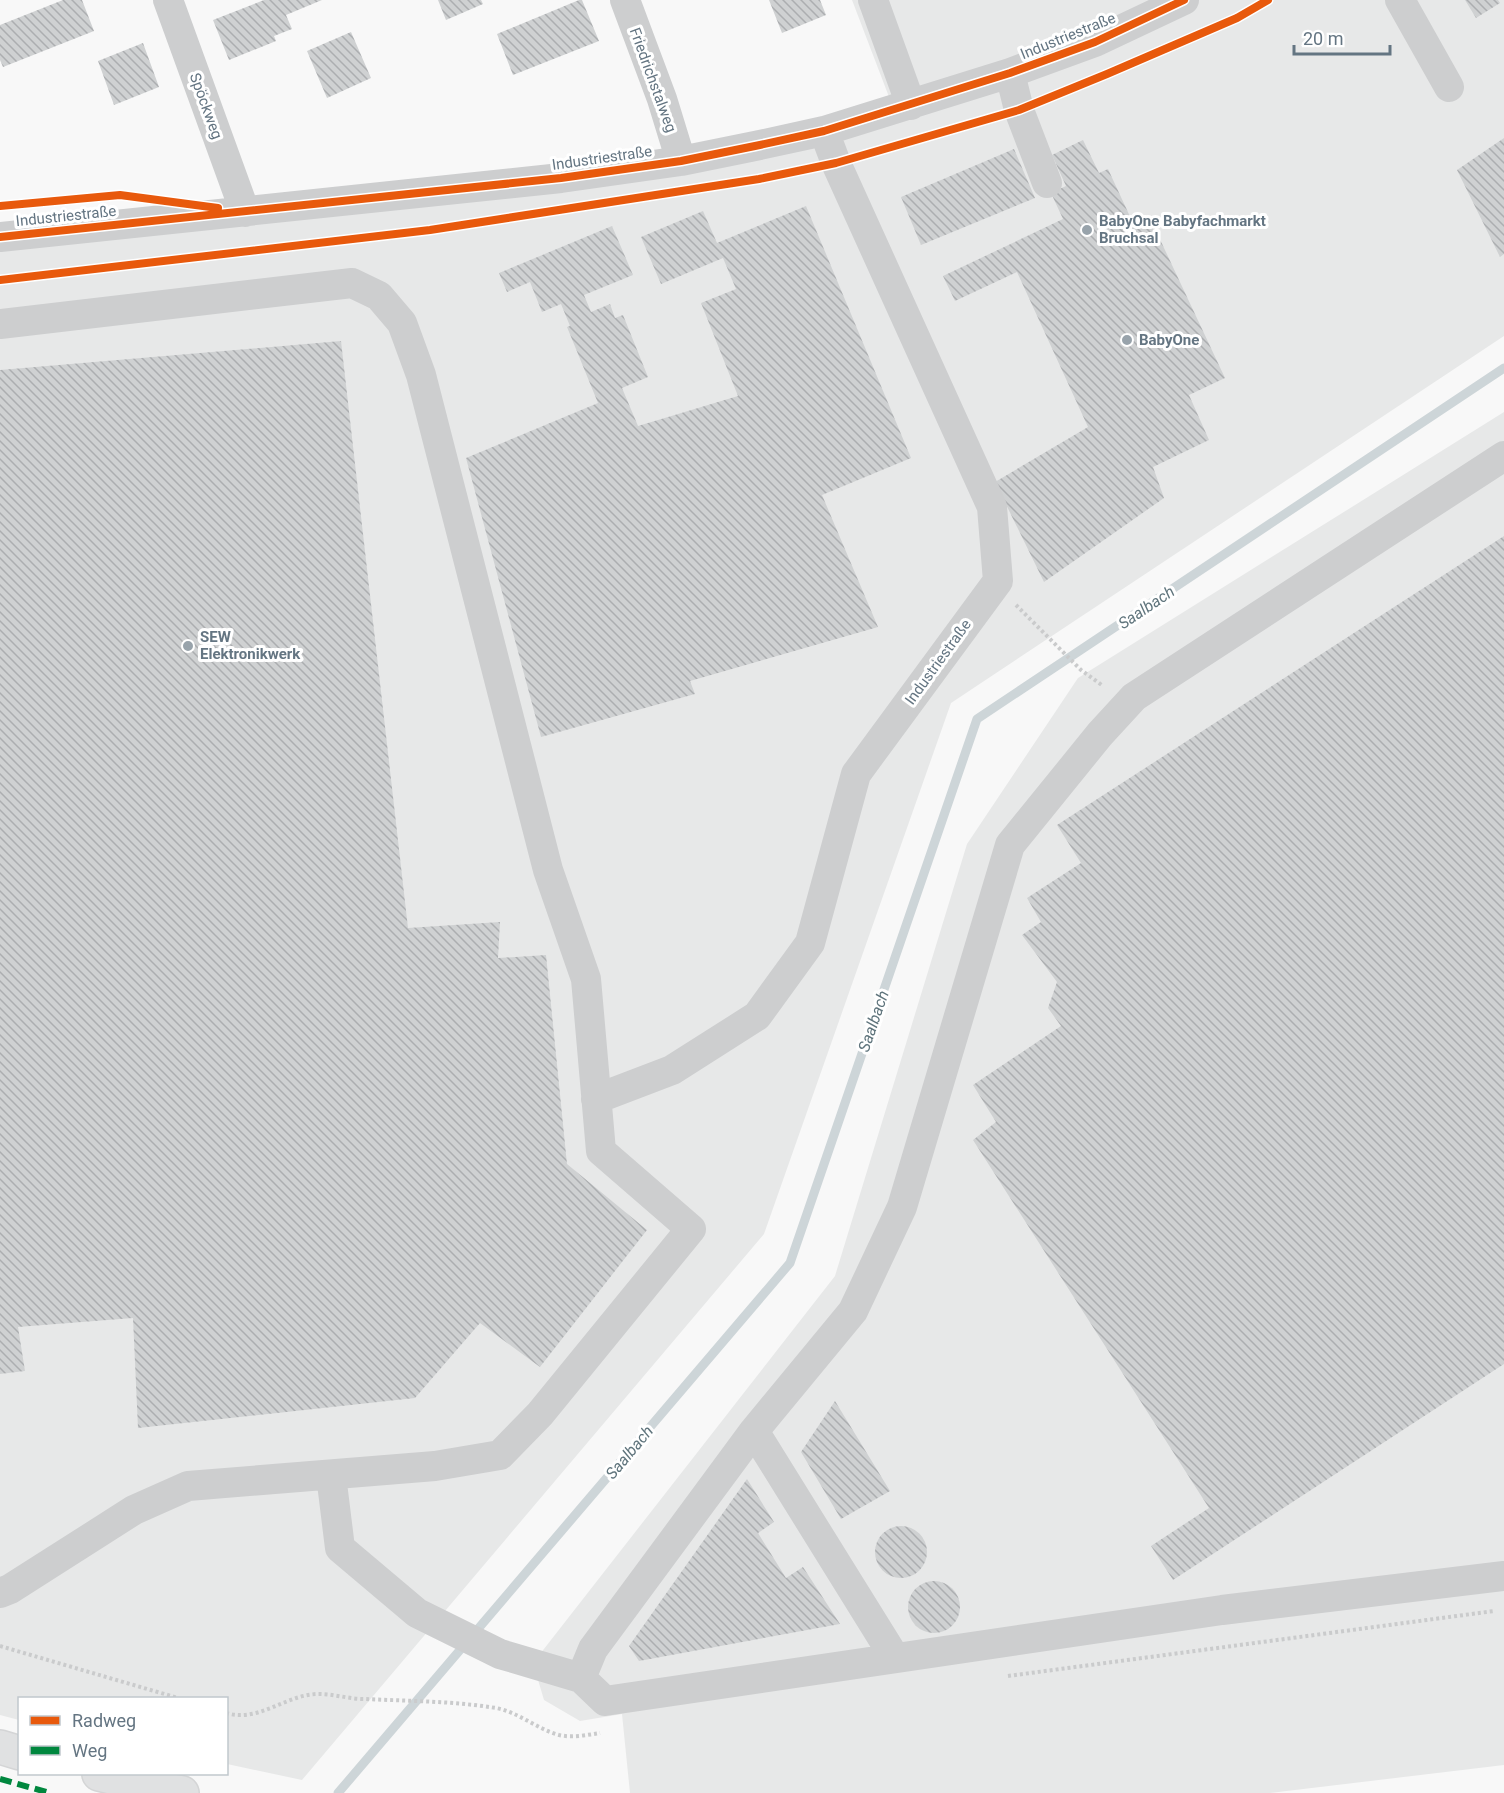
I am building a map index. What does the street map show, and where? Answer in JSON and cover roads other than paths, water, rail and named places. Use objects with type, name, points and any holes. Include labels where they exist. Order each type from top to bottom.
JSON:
[{"type":"main road","points":[[0,1747],[18,1752]]},
{"type":"main road","points":[[106,1775],[182,1793]]},
{"type":"street","name":"Spöckweg","points":[[168,0],[245,212]]},
{"type":"street","name":"Friedrichstalweg","points":[[625,0],[662,99],[681,161]]},
{"type":"street","points":[[873,0],[911,105]]},
{"type":"street","name":"Industriestraße","points":[[0,237],[561,178],[681,161],[824,131],[911,105],[1095,42],[1184,0]]},
{"type":"street","points":[[1400,0],[1449,87]]},
{"type":"street","points":[[1010,73],[1019,110],[1047,183]]},
{"type":"street","name":"Industriestraße","points":[[596,1099],[672,1070],[757,1016],[810,943],[856,774],[998,581],[992,507],[836,164],[824,131]]},
{"type":"street","points":[[0,324],[352,283],[379,296],[402,323],[421,375],[548,870],[586,979],[601,1152],[691,1229],[540,1414],[500,1455],[435,1466],[188,1486],[134,1510],[10,1589],[0,1593]]},
{"type":"street","points":[[581,1678],[593,1649],[754,1431],[852,1311],[902,1207],[1010,845],[1134,697],[1504,456]]},
{"type":"street","points":[[754,1431],[896,1658]]},
{"type":"street","points":[[331,1474],[340,1548],[417,1613],[500,1654],[581,1678],[605,1701],[1222,1610],[1504,1576]]},
{"type":"waterway","name":"Saalbach","points":[[338,1793],[790,1263],[977,719],[1504,368]]},
{"type":"place","name":"BabyOne Babyfachmarkt Bruchsal","points":[[1087,230]]},
{"type":"place","name":"BabyOne","points":[[1127,340]]},
{"type":"place","name":"SEW Elektronikwerk","points":[[188,646]]}]
